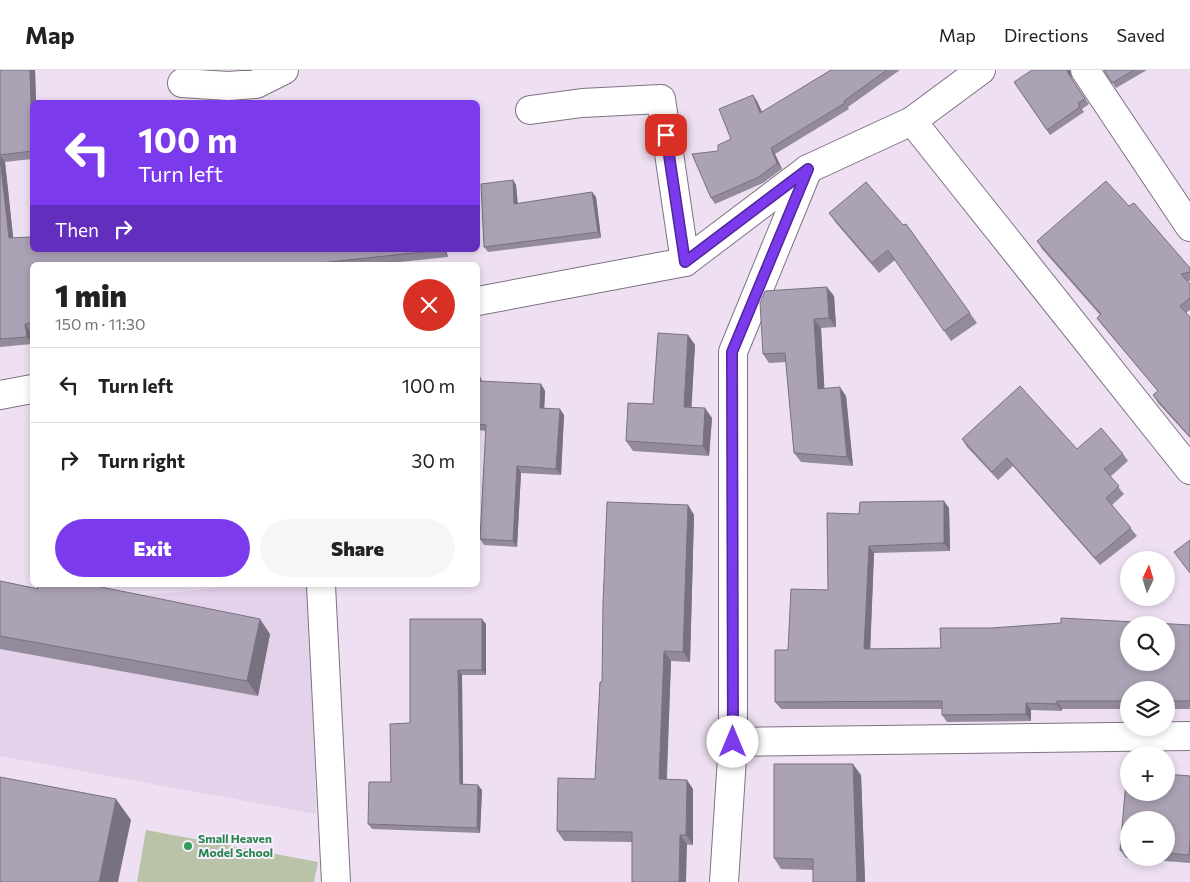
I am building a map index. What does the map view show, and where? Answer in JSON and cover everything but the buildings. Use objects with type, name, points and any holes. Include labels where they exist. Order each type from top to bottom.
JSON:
[{"type":"street","points":[[183,85],[228,86],[256,84],[284,70]]},
{"type":"street","points":[[480,301],[685,262],[808,169],[912,121],[981,70]]},
{"type":"street","points":[[1085,70],[1190,227]]},
{"type":"street","points":[[530,110],[582,103],[661,99],[685,262]]},
{"type":"street","points":[[912,121],[1190,470]]},
{"type":"street","points":[[724,882],[733,742],[732,352],[808,169]]},
{"type":"street","points":[[0,396],[30,389]]},
{"type":"street","points":[[321,587],[336,882]]},
{"type":"street","points":[[733,742],[1190,736]]},
{"type":"shaded area","name":"Small Heaven Model School","points":[[222,587],[310,587],[316,814],[0,756],[0,589],[74,599],[182,592]]},
{"type":"green space","name":"Small Heaven Model School","points":[[146,830],[318,862],[314,882],[137,882]]},
{"type":"place","name":"Small Heaven Model School","points":[[188,846]]},
{"type":"route","points":[[666,135],[685,262],[808,169],[732,352],[733,742]]}]
